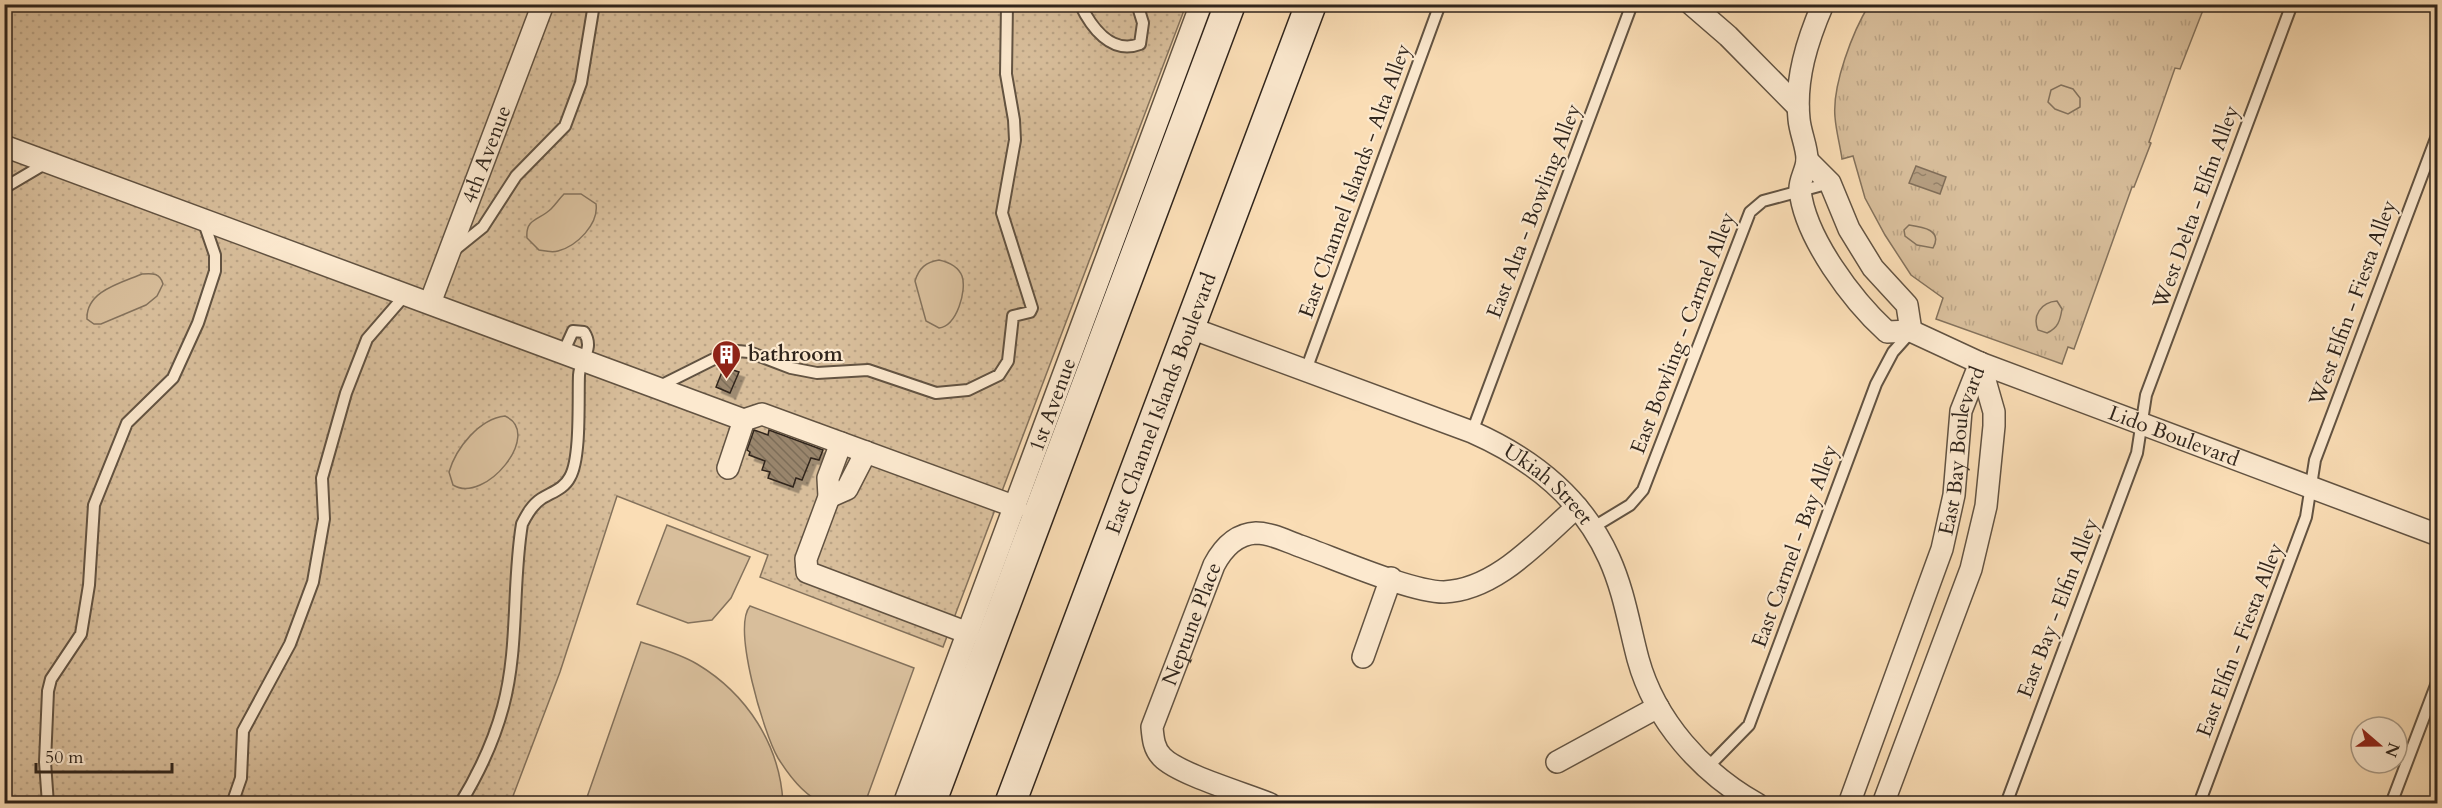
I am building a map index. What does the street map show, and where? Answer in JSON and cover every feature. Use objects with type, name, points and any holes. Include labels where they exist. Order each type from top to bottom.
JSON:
[{"type":"main road","points":[[930,804],[1230,4]]},
{"type":"main road","name":"East Channel Islands Boulevard","points":[[1010,804],[1311,4]]},
{"type":"street","name":"4th Avenue","points":[[430,303],[543,4]]},
{"type":"street","name":"1st Avenue","points":[[904,804],[1201,4]]},
{"type":"street","points":[[1691,4],[1735,42],[1798,107]]},
{"type":"street","points":[[1799,189],[1807,159],[1798,107],[1807,44],[1823,4]]},
{"type":"street","points":[[4,146],[744,420],[762,414],[1016,507]]},
{"type":"street","points":[[1807,159],[1830,183],[1860,249],[1873,268],[1907,305],[1911,331]]},
{"type":"street","name":"Lido Boulevard","points":[[1799,189],[1815,233],[1844,285],[1887,332],[1911,331],[1980,363],[2438,535]]},
{"type":"street","name":"Ukiah Street","points":[[1188,327],[1472,432],[1525,459],[1547,476],[1577,507],[1592,528],[1618,581],[1638,659],[1658,706],[1686,746],[1707,768],[1757,804]]},
{"type":"street","name":"East Bay Boulevard","points":[[1849,804],[1942,549],[1954,495],[1961,411],[1980,363]]},
{"type":"street","name":"East Bay Boulevard","points":[[1883,804],[1961,598],[1983,524],[1994,412],[1980,363]]},
{"type":"street","points":[[728,468],[744,420]]},
{"type":"street","points":[[841,443],[828,478],[829,497],[806,559],[807,572],[968,633]]},
{"type":"street","points":[[829,497],[847,489],[866,452]]},
{"type":"street","name":"Neptune Place","points":[[1270,804],[1173,765],[1157,750],[1153,739],[1152,727],[1219,555],[1228,544],[1241,537],[1269,534],[1391,578],[1428,590],[1444,592],[1465,588],[1508,566],[1577,507]]},
{"type":"street","points":[[1363,657],[1391,578]]},
{"type":"street","points":[[1557,762],[1658,706]]},
{"type":"lane","points":[[449,254],[483,227],[516,176],[565,126],[581,83],[594,4]]},
{"type":"lane","points":[[656,388],[722,355],[737,351],[749,352],[791,368],[817,373],[868,370],[936,393],[968,390],[999,375],[1008,361],[1013,316],[1030,312],[1032,308],[1002,213],[1015,140],[1006,74],[1007,4]]},
{"type":"lane","points":[[1080,4],[1096,32],[1110,42],[1132,47],[1140,44],[1143,34],[1139,7]]},
{"type":"lane","name":"East Channel Islands - Alta Alley","points":[[1306,370],[1440,4]]},
{"type":"lane","name":"East Alta - Bowling Alley","points":[[1472,432],[1632,4]]},
{"type":"lane","name":"West Delta - Elfin Alley","points":[[2142,425],[2146,395],[2292,4]]},
{"type":"lane","name":"West Elfin - Fiesta Alley","points":[[2311,488],[2315,460],[2438,133]]},
{"type":"lane","points":[[4,188],[48,162]]},
{"type":"lane","name":"East Bowling - Carmel Alley","points":[[1592,528],[1630,504],[1643,490],[1750,212],[1762,201],[1799,189],[1830,183]]},
{"type":"lane","points":[[48,804],[45,762],[48,691],[51,679],[81,634],[89,585],[94,505],[128,423],[173,378],[198,323],[215,271],[215,255],[202,219]]},
{"type":"lane","points":[[232,804],[241,778],[243,730],[290,644],[314,582],[324,519],[322,478],[346,393],[368,339],[406,294]]},
{"type":"lane","name":"East Carmel - Bay Alley","points":[[1707,768],[1749,725],[1876,384],[1893,352],[1911,331]]},
{"type":"lane","points":[[460,804],[490,747],[504,706],[522,524],[529,510],[540,500],[562,488],[571,476],[577,430],[580,371],[585,362]]},
{"type":"lane","name":"East Bay - Elfin Alley","points":[[2006,804],[2137,453],[2142,425]]},
{"type":"lane","name":"East Elfin - Fiesta Alley","points":[[2199,804],[2307,517],[2311,488]]},
{"type":"lane","points":[[2391,804],[2438,680]]},
{"type":"green space","points":[[4,5],[1186,5],[943,647],[760,577],[768,555],[617,496],[560,672],[510,804],[5,803]]},
{"type":"green space","points":[[1869,5],[2205,5],[2180,69],[2175,68],[2149,142],[2151,143],[2134,187],[2132,187],[2074,349],[2068,347],[2062,364],[1936,319],[1943,298],[1911,275],[1885,235],[1865,198],[1853,156],[1842,159],[1835,117],[1837,90],[1850,43]]},
{"type":"green space","points":[[2061,85],[2073,89],[2080,98],[2080,107],[2068,114],[2055,109],[2048,102],[2051,90]]},
{"type":"green space","points":[[564,194],[581,194],[596,204],[594,219],[579,239],[565,248],[556,252],[539,250],[527,238],[528,227],[534,220],[547,213]]},
{"type":"green space","points":[[1909,225],[1930,230],[1935,237],[1933,248],[1917,245],[1905,236],[1904,230]]},
{"type":"green space","points":[[939,260],[949,263],[960,273],[963,290],[956,314],[945,326],[939,328],[926,321],[915,281],[924,266]]},
{"type":"green space","points":[[142,274],[158,276],[163,284],[157,296],[146,305],[101,324],[94,324],[87,319],[88,309],[98,295],[106,289]]},
{"type":"green space","points":[[2057,301],[2062,309],[2058,324],[2047,333],[2038,330],[2036,320],[2039,311],[2046,304]]},
{"type":"green space","points":[[505,416],[515,425],[518,437],[514,451],[506,464],[480,485],[466,488],[453,485],[449,472],[463,445],[486,423]]},
{"type":"green space","points":[[667,525],[750,557],[731,598],[712,620],[688,623],[637,604]]},
{"type":"green space","points":[[750,606],[914,668],[865,803],[833,805],[816,800],[797,784],[778,758],[758,705],[747,657],[745,618]]},
{"type":"green space","points":[[641,642],[677,654],[697,664],[731,690],[758,723],[768,741],[775,761],[783,803],[585,803]]},
{"type":"water","points":[[1916,166],[1946,177],[1940,194],[1909,183]]},
{"type":"building","name":"bathroom","points":[[724,367],[739,372],[730,393],[716,387]]},
{"type":"building","points":[[754,430],[768,435],[769,430],[823,450],[819,460],[811,458],[802,480],[796,478],[793,487],[768,478],[770,472],[762,470],[765,461],[749,455],[750,452],[747,450]]},
{"type":"place","name":"bathroom","points":[[727,380]]}]
